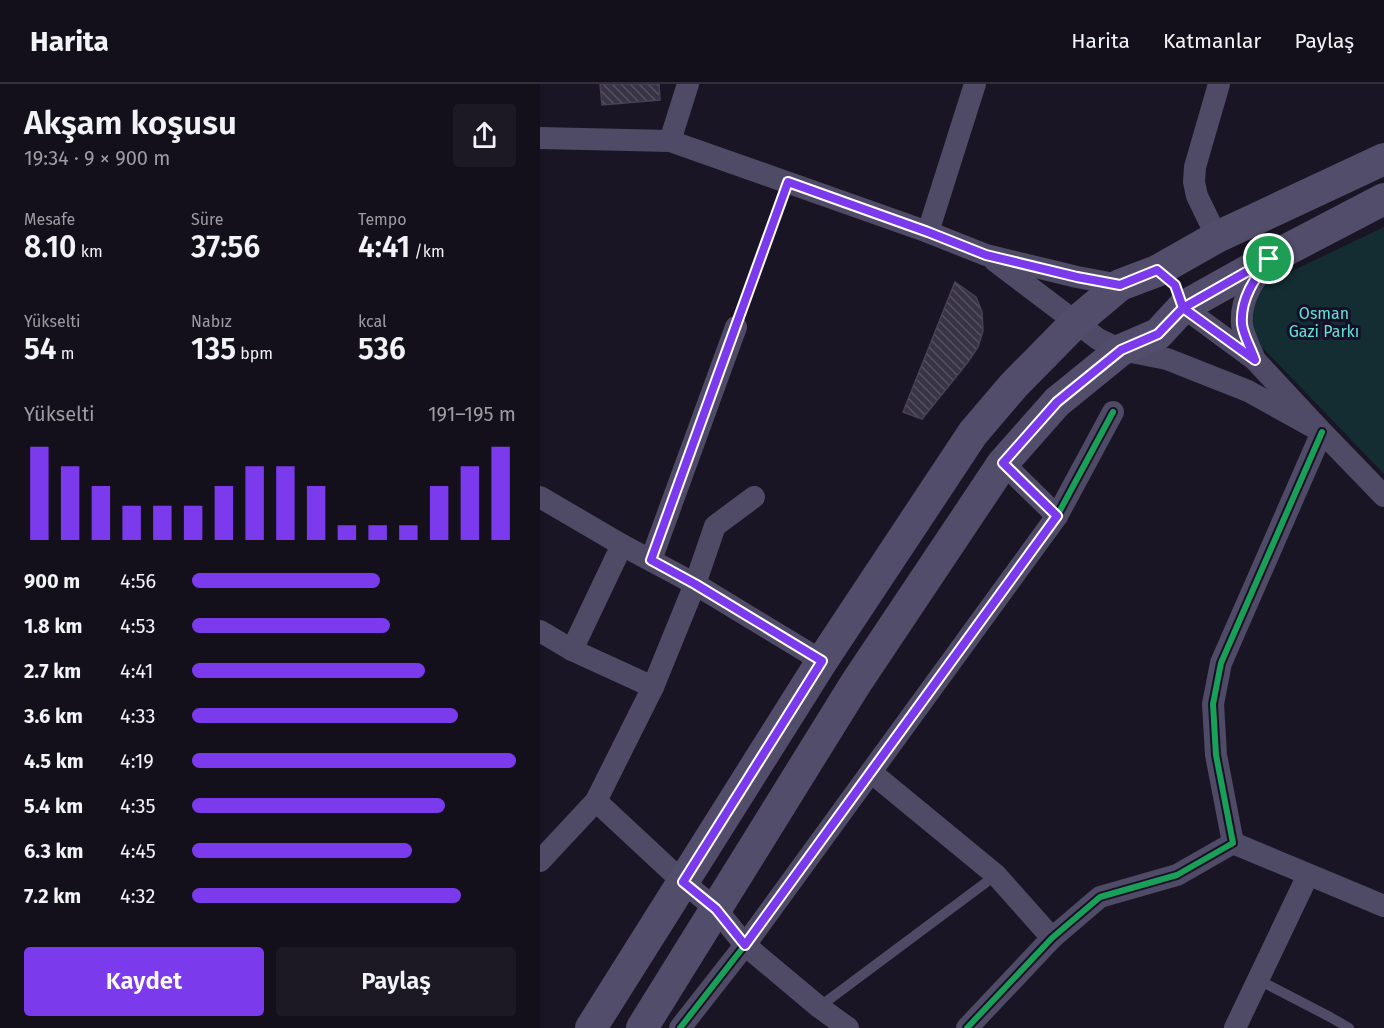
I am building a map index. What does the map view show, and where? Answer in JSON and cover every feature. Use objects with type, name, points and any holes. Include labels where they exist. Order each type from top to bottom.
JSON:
[{"type":"main road","points":[[591,1028],[822,661],[973,433],[1014,385],[1076,322],[1120,285],[1157,270],[1217,237],[1384,159]]},
{"type":"main road","points":[[642,1028],[856,683],[1003,463],[1057,402],[1121,350],[1158,334],[1183,308],[1269,259],[1384,199]]},
{"type":"main road","points":[[1157,270],[1175,285],[1183,308]]},
{"type":"main road","points":[[1120,285],[1106,315],[1109,333],[1121,350]]},
{"type":"street","points":[[670,141],[688,84]]},
{"type":"street","points":[[928,232],[975,84]]},
{"type":"street","points":[[1217,237],[1197,195],[1194,167],[1219,84]]},
{"type":"street","points":[[540,138],[670,141],[928,232],[986,255],[1120,285]]},
{"type":"street","points":[[986,255],[1098,339],[1121,350],[1167,359],[1248,391],[1322,432]]},
{"type":"street","points":[[1255,360],[1242,325],[1244,304],[1252,282],[1269,259]]},
{"type":"street","points":[[1183,308],[1255,360],[1384,496]]},
{"type":"street","points":[[651,560],[736,327]]},
{"type":"street","points":[[680,1028],[745,945],[1057,516],[1113,412]]},
{"type":"street","points":[[1233,843],[1215,745],[1213,704],[1221,663],[1322,432]]},
{"type":"street","points":[[1003,463],[1057,516]]},
{"type":"street","points":[[540,497],[695,584],[822,661]]},
{"type":"street","points":[[540,861],[596,801],[653,687],[695,584],[715,525],[754,497]]},
{"type":"street","points":[[572,650],[622,545]]},
{"type":"street","points":[[540,631],[572,650],[653,687]]},
{"type":"street","points":[[872,772],[996,875],[1052,938]]},
{"type":"street","points":[[596,801],[683,882],[716,909],[745,945],[819,1007],[848,1028]]},
{"type":"street","points":[[1233,843],[1384,906]]},
{"type":"street","points":[[967,1028],[1052,938],[1100,897],[1177,875],[1233,843]]},
{"type":"street","points":[[1235,1028],[1308,874]]},
{"type":"lane","points":[[736,327],[788,182]]},
{"type":"lane","points":[[819,1007],[996,875]]},
{"type":"lane","points":[[1257,979],[1349,1028]]},
{"type":"green space","name":"Osman Gazi Parkı","points":[[1384,227],[1384,474],[1254,339],[1246,315],[1254,291]]},
{"type":"building","points":[[600,84],[659,84],[660,100],[602,105]]},
{"type":"building","points":[[955,282],[976,297],[982,312],[983,331],[978,347],[968,362],[922,419],[903,412]]},
{"type":"cycle path","points":[[680,1028],[745,945],[1057,516],[1113,412]]},
{"type":"cycle path","points":[[967,1028],[1052,938],[1100,897],[1177,875],[1233,843],[1216,755],[1213,704],[1221,663],[1322,432]]},
{"type":"route","points":[[1269,259],[1183,308],[1175,285],[1157,270],[1120,285],[1077,277],[986,255],[788,182],[651,560],[822,661],[683,882],[716,909],[745,945],[1057,516],[1003,463],[1057,402],[1121,350],[1158,334],[1183,308],[1255,360],[1242,325],[1244,304],[1252,282],[1269,259]]}]
